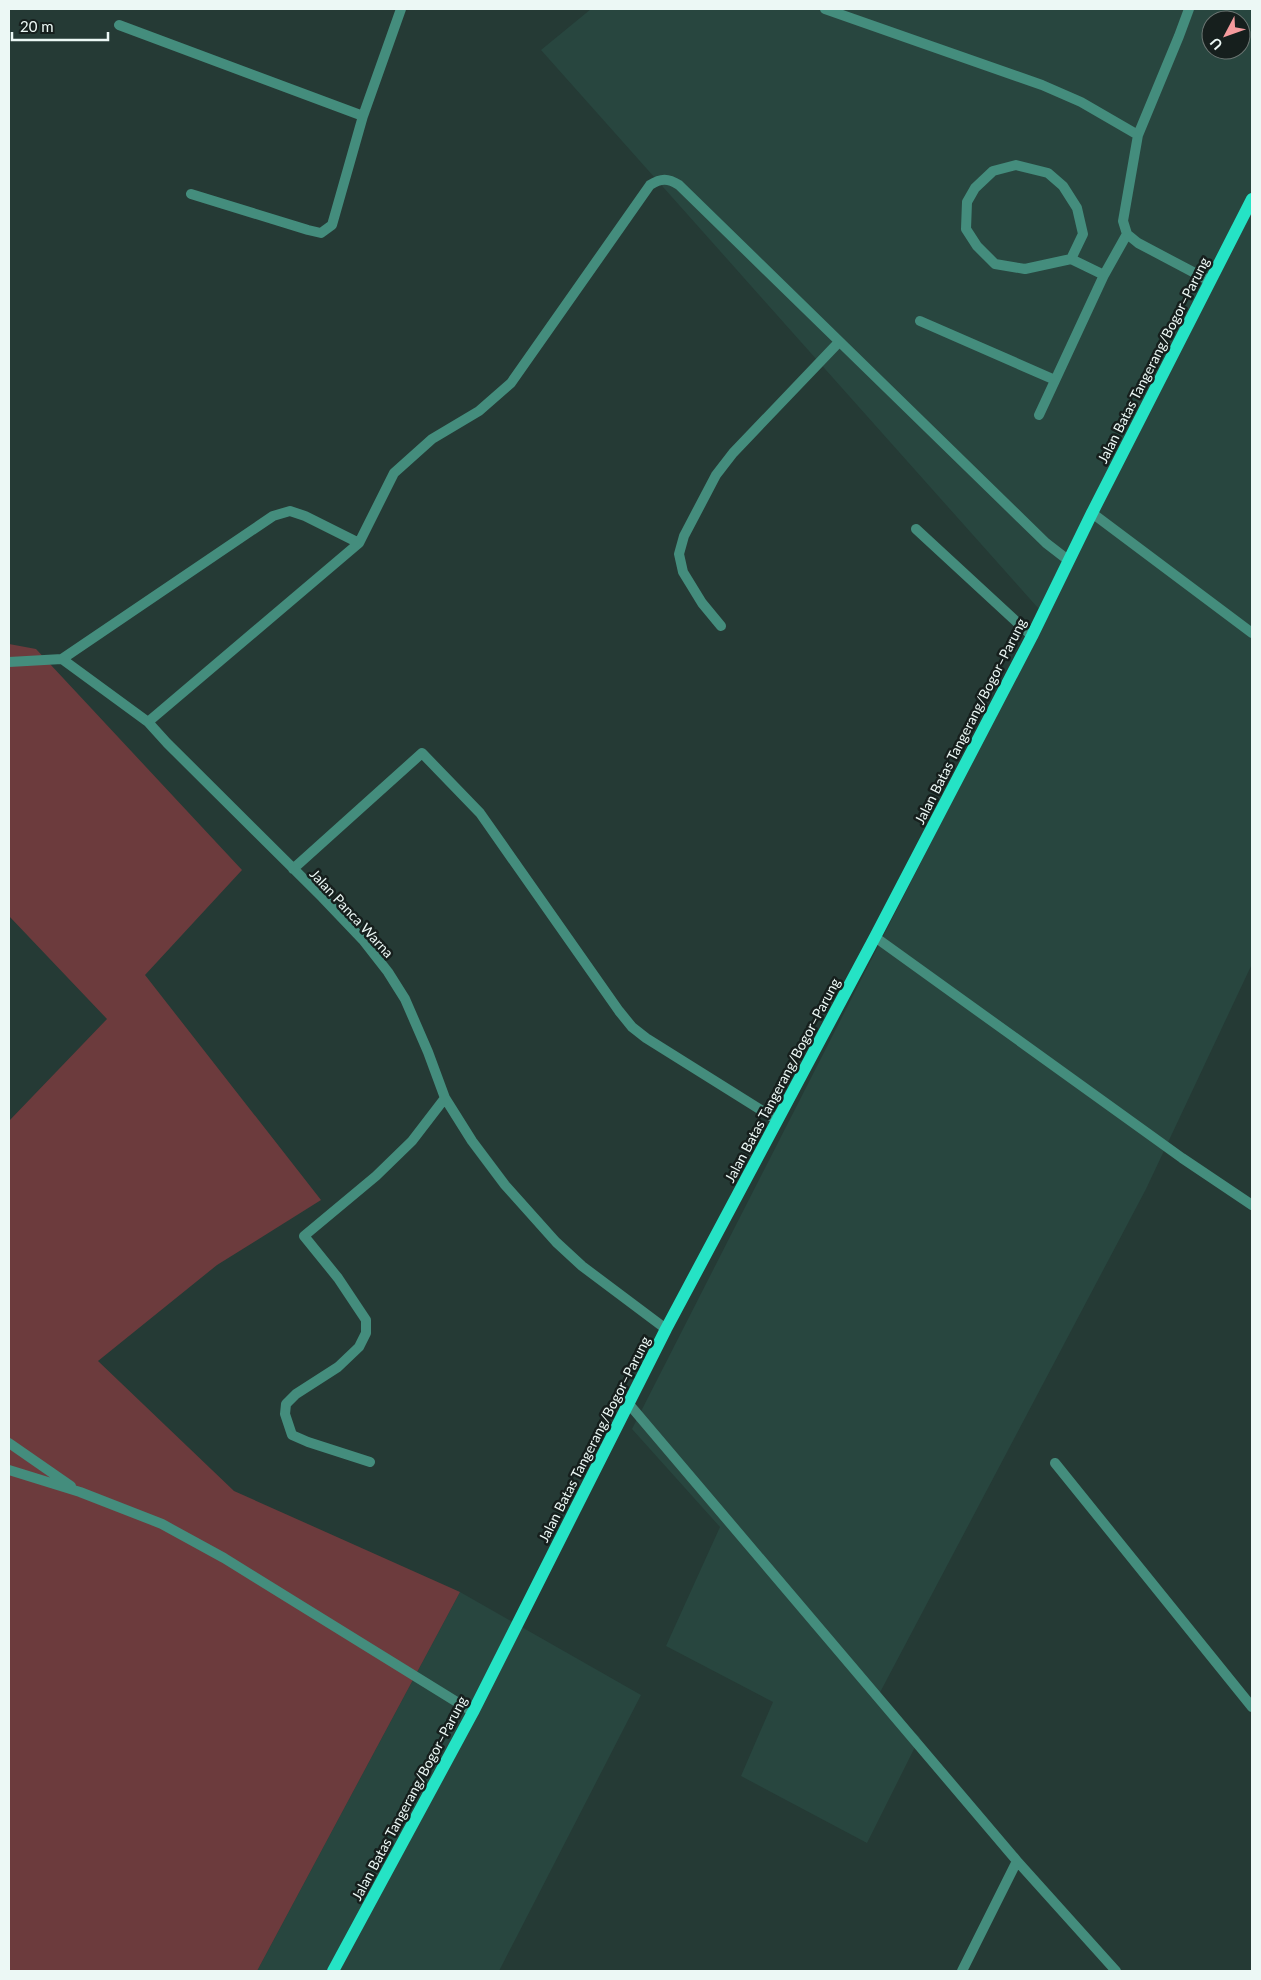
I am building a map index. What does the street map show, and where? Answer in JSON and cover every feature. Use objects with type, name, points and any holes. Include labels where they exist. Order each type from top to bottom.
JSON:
[{"type":"main road","name":"Jalan Batas Tangerang/Bogor–Parung","points":[[333,1971],[473,1712],[666,1329],[875,937],[1032,636],[1068,560],[1252,199]]},
{"type":"street","points":[[191,194],[321,233],[332,225],[363,116],[401,9]]},
{"type":"street","points":[[825,9],[1042,85],[1081,102],[1138,135]]},
{"type":"street","points":[[1189,9],[1138,135],[1123,221],[1127,234],[1138,243],[1210,281]]},
{"type":"street","points":[[119,25],[363,116]]},
{"type":"street","points":[[1071,259],[1083,234],[1077,208],[1063,186],[1048,173],[1016,165],[993,171],[974,188],[967,202],[966,229],[976,246],[995,264],[1025,269],[1071,259],[1104,275]]},
{"type":"street","points":[[148,722],[359,543],[394,473],[432,438],[479,411],[511,383],[650,185],[658,180],[672,180],[679,185],[1046,543],[1068,560]]},
{"type":"street","points":[[1039,415],[1104,275],[1127,234]]},
{"type":"street","points":[[920,321],[1056,380]]},
{"type":"street","points":[[721,626],[702,603],[683,572],[679,554],[684,536],[716,475],[733,453],[839,342]]},
{"type":"street","points":[[9,662],[62,659],[273,516],[290,511],[305,516],[359,543]]},
{"type":"street","points":[[1092,513],[1252,633]]},
{"type":"street","points":[[916,529],[1032,636]]},
{"type":"street","name":"Jalan Panca Warna","points":[[62,659],[148,722],[362,940],[388,972],[405,999],[445,1098],[472,1141],[505,1186],[556,1242],[582,1266],[666,1329]]},
{"type":"street","points":[[293,869],[422,752],[480,813],[613,1003],[632,1027],[646,1038],[777,1120]]},
{"type":"street","points":[[875,937],[1182,1158],[1252,1205]]},
{"type":"street","points":[[370,1462],[292,1435],[285,1414],[286,1404],[296,1394],[338,1367],[359,1347],[366,1333],[366,1320],[338,1278],[304,1236],[394,1159],[412,1141],[445,1098]]},
{"type":"street","points":[[628,1403],[1017,1861],[1116,1971]]},
{"type":"street","points":[[9,1443],[80,1492]]},
{"type":"street","points":[[1055,1462],[1252,1707]]},
{"type":"street","points":[[9,1470],[80,1492],[162,1524],[224,1558],[473,1712]]},
{"type":"street","points":[[962,1971],[1017,1861]]},
{"type":"shaded area","points":[[591,9],[1252,9],[1252,964],[1146,1189],[876,1700],[920,1737],[867,1843],[741,1776],[773,1702],[666,1646],[720,1527],[632,1429],[1046,617],[541,50]]},
{"type":"shaded area","points":[[9,644],[36,649],[242,870],[145,975],[321,1200],[217,1265],[98,1361],[234,1491],[460,1592],[257,1971],[9,1971],[9,1121],[107,1019],[9,916]]},
{"type":"shaded area","points":[[460,1592],[641,1695],[499,1971],[257,1971]]}]
